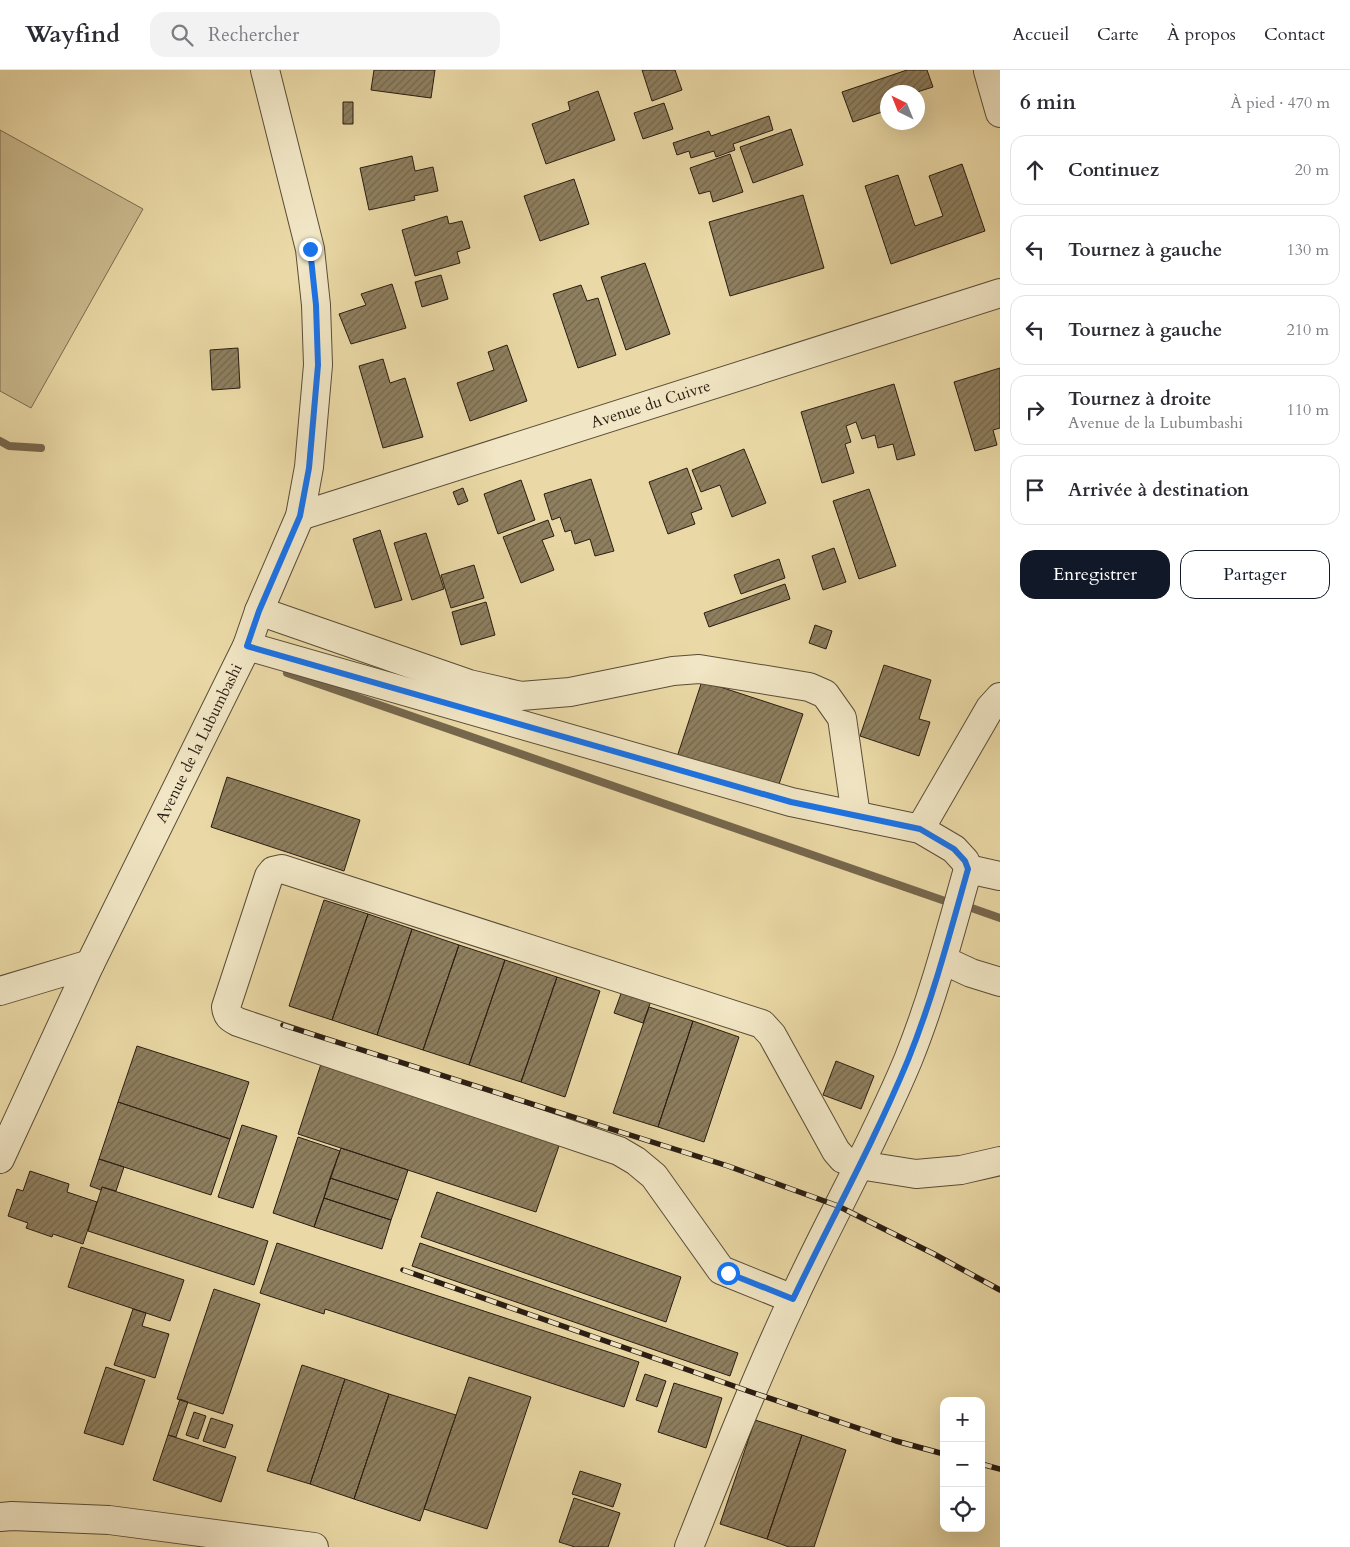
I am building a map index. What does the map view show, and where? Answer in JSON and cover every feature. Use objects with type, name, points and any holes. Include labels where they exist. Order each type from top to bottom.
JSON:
[{"type":"street","name":"Avenue de la Lubumbashi","points":[[0,1156],[90,964],[247,646],[259,611],[300,516],[309,468],[318,365],[316,305],[310,249],[265,70]]},
{"type":"street","points":[[988,71],[1000,113]]},
{"type":"street","name":"Avenue du Cuivre","points":[[300,516],[1000,293]]},
{"type":"street","points":[[259,611],[469,684],[521,696],[570,692],[673,672],[700,669],[809,687],[825,694],[842,718],[856,816]]},
{"type":"street","points":[[247,646],[791,802],[920,829],[954,849],[965,861],[968,869],[944,960],[908,1060],[860,1165],[793,1299],[751,1392],[689,1547]]},
{"type":"street","points":[[920,829],[990,708],[1000,697]]},
{"type":"street","points":[[793,1299],[721,1270],[654,1176],[636,1160],[620,1151],[238,1022],[229,1017],[226,1007],[269,876],[273,871],[282,869],[762,1024],[772,1035],[836,1151],[843,1159],[860,1165],[916,1174],[961,1170],[1000,1161]]},
{"type":"street","points":[[968,869],[1000,876]]},
{"type":"street","points":[[944,960],[971,973],[1000,982]]},
{"type":"street","points":[[0,991],[90,964]]},
{"type":"street","points":[[0,1517],[109,1520],[314,1547]]},
{"type":"shaded area","points":[[0,130],[143,209],[31,408],[0,391]]},
{"type":"building","points":[[374,70],[435,70],[431,98],[371,90]]},
{"type":"building","points":[[642,70],[675,70],[682,90],[652,101]]},
{"type":"building","points":[[907,70],[927,70],[933,87],[925,90],[925,85],[880,85],[880,113],[853,122],[842,92]]},
{"type":"building","points":[[598,91],[615,140],[546,164],[532,124],[570,110],[568,102]]},
{"type":"building","points":[[343,102],[353,102],[353,124],[343,124]]},
{"type":"building","points":[[664,103],[673,129],[643,139],[634,113]]},
{"type":"building","points":[[769,116],[773,130],[733,144],[735,150],[716,157],[714,151],[691,158],[689,151],[677,155],[673,143],[709,131],[711,136]]},
{"type":"building","points":[[791,129],[803,165],[753,183],[740,147]]},
{"type":"building","points":[[730,154],[743,192],[713,202],[710,191],[699,194],[690,168]]},
{"type":"building","points":[[412,156],[415,171],[433,167],[438,191],[414,196],[415,200],[369,210],[360,168]]},
{"type":"building","points":[[962,164],[985,231],[891,264],[865,186],[898,175],[915,226],[943,216],[929,176]]},
{"type":"building","points":[[574,179],[589,224],[540,241],[524,196]]},
{"type":"building","points":[[803,195],[824,268],[730,296],[709,222]]},
{"type":"building","points":[[447,216],[449,224],[462,221],[470,248],[457,252],[460,263],[415,276],[402,230]]},
{"type":"building","points":[[645,263],[670,334],[626,350],[601,277]]},
{"type":"building","points":[[441,275],[448,299],[422,307],[415,282]]},
{"type":"building","points":[[392,284],[406,328],[351,344],[339,314],[366,305],[361,294]]},
{"type":"building","points":[[581,285],[587,301],[598,298],[616,355],[578,368],[553,294]]},
{"type":"building","points":[[507,345],[527,401],[470,421],[457,383],[494,370],[488,352]]},
{"type":"building","points":[[238,348],[240,388],[212,390],[210,350]]},
{"type":"building","points":[[383,359],[390,383],[405,378],[423,437],[383,448],[359,366]]},
{"type":"building","points":[[1000,368],[1000,428],[993,430],[997,445],[975,451],[954,382]]},
{"type":"building","points":[[894,384],[915,455],[897,460],[893,444],[878,448],[875,435],[862,439],[856,422],[846,426],[851,442],[845,444],[854,473],[822,483],[801,412]]},
{"type":"building","points":[[744,449],[766,503],[732,517],[720,485],[701,492],[692,470]]},
{"type":"building","points":[[687,468],[702,509],[691,513],[695,524],[668,534],[649,482]]},
{"type":"building","points":[[591,479],[614,551],[595,556],[590,539],[575,544],[571,530],[565,532],[560,517],[552,520],[544,494]]},
{"type":"building","points":[[521,480],[535,520],[498,534],[484,494]]},
{"type":"building","points":[[463,488],[468,501],[458,505],[453,492]]},
{"type":"building","points":[[869,489],[896,566],[859,579],[833,501]]},
{"type":"building","points":[[548,520],[554,536],[542,540],[554,570],[521,583],[503,537]]},
{"type":"building","points":[[380,530],[402,600],[375,608],[353,539]]},
{"type":"building","points":[[426,533],[444,589],[412,600],[394,543]]},
{"type":"building","points":[[834,548],[846,582],[823,590],[812,556]]},
{"type":"building","points":[[779,559],[785,578],[741,594],[734,575]]},
{"type":"building","points":[[474,565],[484,598],[451,608],[441,575]]},
{"type":"building","points":[[785,584],[790,599],[709,627],[704,613]]},
{"type":"building","points":[[486,602],[495,635],[461,645],[452,612]]},
{"type":"building","points":[[815,625],[832,631],[826,649],[809,643]]},
{"type":"building","points":[[884,665],[931,680],[919,719],[930,722],[919,756],[860,736]]},
{"type":"building","points":[[702,681],[803,714],[777,790],[677,757]]},
{"type":"building","points":[[227,777],[360,820],[344,871],[211,827]]},
{"type":"building","points":[[324,900],[368,914],[332,1020],[289,1006]]},
{"type":"building","points":[[368,914],[412,929],[377,1035],[332,1020]]},
{"type":"building","points":[[412,929],[459,945],[423,1050],[377,1035]]},
{"type":"building","points":[[459,945],[505,960],[469,1065],[423,1050]]},
{"type":"building","points":[[505,960],[557,977],[521,1082],[469,1065]]},
{"type":"building","points":[[557,977],[600,991],[565,1097],[521,1082]]},
{"type":"building","points":[[622,991],[651,1001],[643,1023],[614,1013]]},
{"type":"building","points":[[649,1007],[693,1021],[658,1127],[613,1113]]},
{"type":"building","points":[[693,1021],[739,1037],[704,1142],[658,1127]]},
{"type":"building","points":[[137,1046],[249,1082],[230,1139],[118,1102]]},
{"type":"building","points":[[836,1061],[874,1076],[861,1109],[823,1095]]},
{"type":"building","points":[[321,1064],[560,1143],[536,1212],[298,1134]]},
{"type":"building","points":[[118,1102],[230,1139],[211,1195],[99,1159]]},
{"type":"building","points":[[242,1125],[277,1136],[253,1208],[218,1197]]},
{"type":"building","points":[[298,1137],[340,1151],[314,1227],[273,1213]]},
{"type":"building","points":[[341,1148],[408,1170],[398,1200],[330,1178]]},
{"type":"building","points":[[99,1159],[124,1167],[116,1191],[102,1187],[101,1190],[90,1186]]},
{"type":"building","points":[[30,1171],[69,1184],[67,1192],[97,1202],[83,1244],[53,1234],[52,1237],[26,1228],[28,1223],[8,1216],[17,1189],[23,1191]]},
{"type":"building","points":[[330,1178],[398,1200],[391,1220],[324,1198]]},
{"type":"building","points":[[102,1187],[268,1241],[254,1285],[88,1231]]},
{"type":"building","points":[[437,1192],[681,1277],[666,1322],[421,1237]]},
{"type":"building","points":[[324,1198],[391,1220],[382,1249],[314,1227]]},
{"type":"building","points":[[277,1243],[639,1362],[624,1407],[325,1309],[324,1314],[260,1293]]},
{"type":"building","points":[[420,1243],[738,1353],[730,1376],[412,1266]]},
{"type":"building","points":[[81,1247],[184,1280],[170,1321],[68,1287]]},
{"type":"building","points":[[214,1289],[260,1304],[223,1414],[177,1399]]},
{"type":"building","points":[[133,1309],[146,1313],[142,1326],[169,1334],[155,1378],[114,1365]]},
{"type":"building","points":[[302,1365],[345,1379],[310,1484],[267,1471]]},
{"type":"building","points":[[106,1367],[145,1380],[123,1445],[84,1433]]},
{"type":"building","points":[[645,1374],[666,1381],[657,1407],[636,1400]]},
{"type":"building","points":[[469,1377],[531,1397],[487,1529],[424,1509]]},
{"type":"building","points":[[345,1379],[389,1394],[354,1499],[310,1484]]},
{"type":"building","points":[[674,1383],[722,1398],[706,1448],[658,1432]]},
{"type":"building","points":[[389,1394],[456,1415],[420,1521],[354,1499]]},
{"type":"building","points":[[180,1399],[188,1402],[176,1437],[168,1435]]},
{"type":"building","points":[[194,1412],[206,1416],[198,1439],[186,1435]]},
{"type":"building","points":[[211,1418],[233,1425],[225,1448],[203,1441]]},
{"type":"building","points":[[755,1420],[802,1435],[767,1539],[720,1524]]},
{"type":"building","points":[[168,1435],[236,1457],[221,1502],[153,1480]]},
{"type":"building","points":[[802,1435],[846,1450],[814,1547],[789,1547],[767,1539]]},
{"type":"building","points":[[580,1471],[621,1484],[613,1507],[572,1494]]},
{"type":"building","points":[[574,1498],[620,1513],[608,1547],[575,1547],[559,1542]]},
{"type":"waterway","points":[[0,441],[9,446],[41,448]]},
{"type":"waterway","points":[[287,673],[945,901]]},
{"type":"waterway","points":[[963,905],[1000,918]]},
{"type":"railway","points":[[283,1025],[728,1166],[838,1206],[934,1254],[1000,1290]]},
{"type":"railway","points":[[403,1270],[751,1392],[896,1441],[940,1453]]},
{"type":"railway","points":[[985,1465],[1000,1469]]},
{"type":"route","points":[[310,249],[316,305],[318,365],[309,468],[300,516],[259,611],[247,646],[791,802],[920,829],[954,849],[965,861],[968,869],[944,960],[908,1060],[860,1165],[793,1299],[728,1273]]}]
